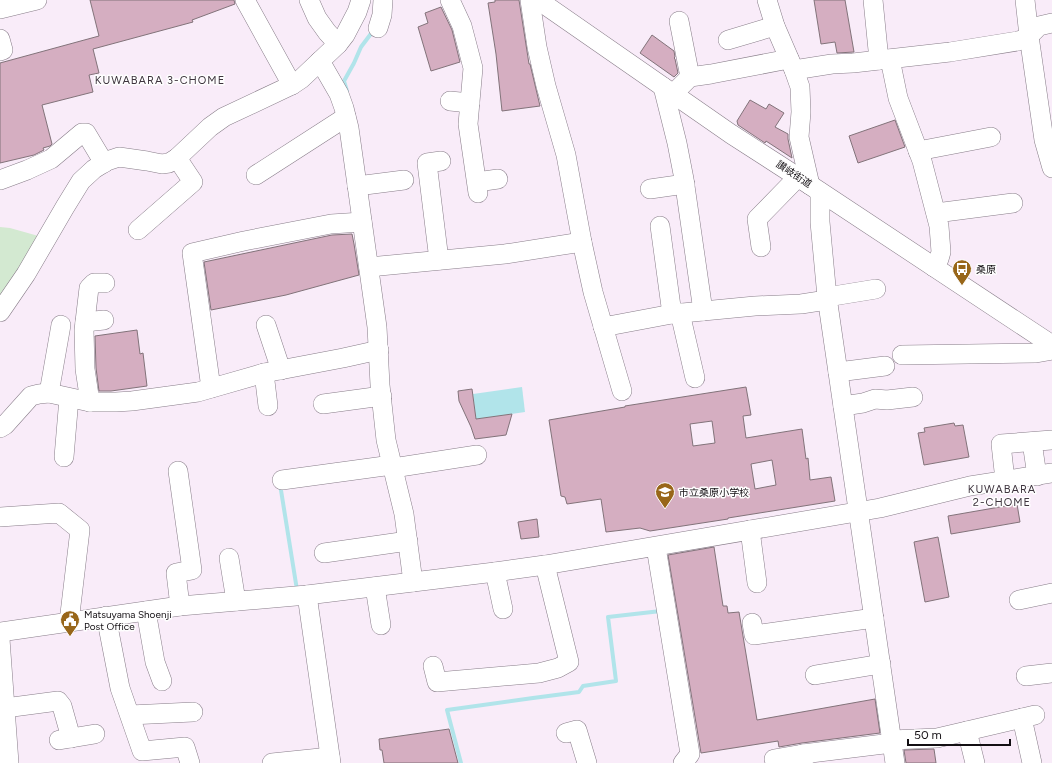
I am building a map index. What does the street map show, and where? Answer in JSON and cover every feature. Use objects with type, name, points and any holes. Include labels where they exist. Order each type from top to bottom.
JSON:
[{"type":"street","points":[[0,9],[37,0]]},
{"type":"street","points":[[244,0],[292,85]]},
{"type":"street","points":[[309,0],[327,32],[338,44]]},
{"type":"street","points":[[0,312],[26,274],[81,181],[94,169],[107,161],[119,157],[162,164],[169,163],[177,158],[224,117],[292,85],[301,79],[338,44],[345,35],[361,0]]},
{"type":"street","points":[[378,28],[382,16],[383,0]]},
{"type":"street","points":[[450,0],[462,26],[473,68],[468,124],[478,187],[498,179]]},
{"type":"street","points":[[530,0],[537,47],[546,86],[566,155],[593,292],[622,391]]},
{"type":"street","name":"讃岐街道","points":[[538,0],[731,134],[810,184],[1052,346]]},
{"type":"street","points":[[767,0],[775,26],[800,86],[801,112],[799,137],[820,222],[827,299],[895,763]]},
{"type":"street","points":[[874,0],[885,60],[922,161],[939,226],[941,252],[934,267]]},
{"type":"street","points":[[1025,0],[1044,140],[1052,168]]},
{"type":"street","points":[[679,21],[690,77]]},
{"type":"street","points":[[703,311],[685,184],[668,90],[690,77],[792,64],[832,64],[846,72],[885,60],[950,52],[1018,41],[1029,36],[1040,26],[1052,23]]},
{"type":"street","points":[[728,40],[775,26]]},
{"type":"street","points":[[0,39],[3,50],[0,51]]},
{"type":"street","points":[[320,61],[339,94],[349,128],[377,327],[386,440],[404,514],[413,582]]},
{"type":"street","points":[[450,102],[470,103]]},
{"type":"street","points":[[256,175],[346,117]]},
{"type":"street","points":[[0,180],[51,159],[82,133],[86,133],[104,163]]},
{"type":"street","points":[[918,151],[961,151],[991,137]]},
{"type":"street","points":[[138,230],[193,182],[177,158]]},
{"type":"street","points":[[439,260],[427,163],[441,161]]},
{"type":"street","points":[[357,186],[404,180]]},
{"type":"street","points":[[650,189],[685,184]]},
{"type":"street","points":[[761,247],[757,220],[810,184]]},
{"type":"street","points":[[936,213],[1013,203]]},
{"type":"street","points":[[211,388],[192,253],[331,224],[362,222]]},
{"type":"street","points":[[660,226],[676,313],[695,378]]},
{"type":"street","points":[[369,267],[505,254],[582,242]]},
{"type":"street","points":[[90,402],[84,351],[85,322],[89,288],[94,283],[105,283]]},
{"type":"street","points":[[603,327],[676,313],[755,306],[801,304],[876,289]]},
{"type":"street","points":[[85,322],[104,320]]},
{"type":"street","points":[[49,393],[61,325]]},
{"type":"street","points":[[266,325],[272,371],[268,406]]},
{"type":"street","points":[[0,428],[5,425],[32,396],[40,394],[49,393],[90,402],[132,401],[198,392],[272,371],[378,350]]},
{"type":"street","points":[[902,355],[1036,353],[1052,350]]},
{"type":"street","points":[[838,372],[885,366]]},
{"type":"street","points":[[323,404],[382,396]]},
{"type":"street","points":[[843,406],[863,403],[875,399],[887,400],[913,397]]},
{"type":"street","points":[[64,457],[69,398]]},
{"type":"street","points":[[1005,480],[1000,444],[1052,440]]},
{"type":"street","points":[[0,632],[180,606],[307,596],[495,572],[656,547],[859,512],[970,486],[1044,474],[1032,442]]},
{"type":"street","points":[[282,480],[477,455]]},
{"type":"street","points":[[179,471],[193,523],[192,570],[176,573],[180,606]]},
{"type":"street","points":[[0,517],[59,513],[80,530],[69,622]]},
{"type":"street","points":[[750,530],[757,583]]},
{"type":"street","points":[[324,552],[408,541]]},
{"type":"street","points":[[656,547],[690,754],[683,763]]},
{"type":"street","points":[[229,558],[236,601]]},
{"type":"street","points":[[433,666],[437,682],[539,673],[558,668],[569,662],[545,565]]},
{"type":"street","points":[[495,572],[503,608]]},
{"type":"street","points":[[375,587],[381,625]]},
{"type":"street","points":[[1019,600],[1052,593]]},
{"type":"street","points":[[272,763],[330,760],[307,596]]},
{"type":"street","points":[[146,611],[155,662],[162,681]]},
{"type":"street","points":[[106,616],[120,688],[142,751],[184,747],[190,763]]},
{"type":"street","points":[[752,623],[754,635],[874,618]]},
{"type":"street","points":[[0,639],[9,763]]},
{"type":"street","points":[[815,675],[881,664]]},
{"type":"street","points":[[1026,676],[1052,673]]},
{"type":"street","points":[[5,708],[58,701],[62,706],[65,740],[95,734]]},
{"type":"street","points":[[130,715],[185,708]]},
{"type":"street","points":[[774,758],[803,759],[892,741],[937,738],[1029,717],[1032,763]]},
{"type":"street","points":[[566,733],[577,730],[587,763]]},
{"type":"street","points":[[968,731],[975,763]]},
{"type":"green space","points":[[0,227],[10,228],[42,237],[0,305]]},
{"type":"water","points":[[522,387],[525,412],[476,419],[473,394]]},
{"type":"building","points":[[90,0],[234,0],[235,4],[192,20],[193,22],[93,49],[99,73],[89,75],[93,92],[42,105],[52,144],[43,148],[44,150],[34,155],[0,163],[0,63],[99,36]]},
{"type":"building","points":[[495,0],[519,0],[529,64],[540,106],[502,111],[496,54],[488,3],[495,2]]},
{"type":"building","points":[[814,0],[845,0],[854,52],[837,53],[835,42],[821,44]]},
{"type":"building","points":[[441,7],[452,30],[460,62],[431,71],[418,27],[428,23],[425,13]]},
{"type":"building","points":[[652,35],[674,51],[674,58],[678,73],[674,77],[640,53]]},
{"type":"building","points":[[750,100],[766,109],[769,104],[784,113],[775,127],[788,134],[792,158],[766,141],[765,143],[738,125],[737,121]]},
{"type":"building","points":[[895,120],[905,147],[858,163],[849,136]]},
{"type":"building","points":[[352,234],[359,275],[286,295],[211,310],[204,262],[332,235]]},
{"type":"building","points":[[137,330],[140,354],[143,353],[147,386],[111,391],[99,391],[96,368],[95,336]]},
{"type":"building","points":[[746,387],[751,415],[743,416],[746,438],[802,429],[806,459],[808,458],[810,480],[831,477],[835,501],[650,531],[640,528],[606,532],[601,499],[567,504],[565,497],[561,496],[549,420],[625,406]],"holes":[[[712,421],[715,443],[693,446],[690,424]],[[772,460],[776,485],[755,489],[751,464]]]},
{"type":"building","points":[[472,389],[476,419],[512,414],[506,435],[475,439],[459,401],[458,391]]},
{"type":"building","points":[[954,423],[955,426],[963,425],[969,457],[924,465],[918,433],[925,432],[924,428]]},
{"type":"building","points":[[1017,504],[1020,522],[951,534],[948,516]]},
{"type":"building","points":[[537,519],[539,537],[521,539],[518,522]]},
{"type":"building","points":[[938,537],[949,597],[925,602],[914,542]]},
{"type":"building","points":[[714,547],[723,606],[727,606],[728,613],[739,612],[757,720],[875,699],[880,733],[779,747],[778,741],[701,753],[668,555]]},
{"type":"building","points":[[449,729],[458,763],[384,763],[382,750],[380,750],[379,739]]},
{"type":"building","points":[[934,749],[936,763],[906,763],[904,750]]},
{"type":"waterway","points":[[347,91],[344,81],[361,47],[373,31]]},
{"type":"waterway","points":[[280,484],[297,590]]},
{"type":"waterway","points":[[461,763],[447,710],[579,692],[583,686],[616,681],[608,617],[661,611]]},
{"type":"place","name":"桑原","points":[[962,286]]},
{"type":"place","name":"市立桑原小学校","points":[[665,509]]},
{"type":"place","name":"Matsuyama Shoenji Post Office","points":[[70,637]]},
{"type":"district","name":"KUWABARA 3-CHOME","points":[[160,80]]},
{"type":"district","name":"KUWABARA 2-CHOME","points":[[1002,495]]}]
